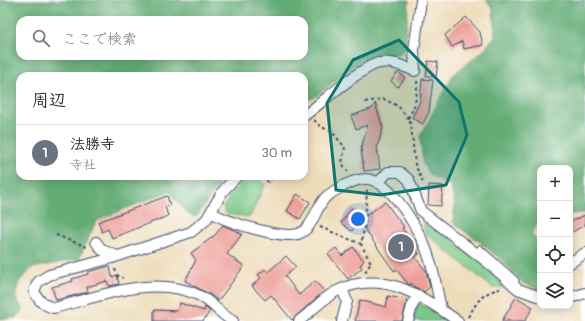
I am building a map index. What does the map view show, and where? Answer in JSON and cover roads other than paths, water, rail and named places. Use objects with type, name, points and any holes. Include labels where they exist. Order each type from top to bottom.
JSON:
[{"type":"street","points":[[308,113],[359,74],[378,63],[391,63],[415,71],[414,50],[421,0]]},
{"type":"street","points":[[378,183],[388,172],[400,172],[409,180],[422,211],[486,261],[516,288],[537,296]]},
{"type":"street","points":[[211,212],[220,218],[286,235],[300,234],[312,222],[327,196],[353,182],[366,179],[378,183],[389,190],[424,243],[441,309]]},
{"type":"street","points":[[233,180],[223,191],[206,220],[191,232],[42,278],[38,282],[34,291],[39,300],[45,305],[54,308],[116,292],[148,286],[171,288],[198,295],[233,321]]},
{"type":"street","points":[[96,242],[102,250],[114,257]]},
{"type":"street","points":[[573,261],[585,253]]},
{"type":"street","points":[[299,321],[334,293],[357,283],[390,284],[418,295],[458,321]]},
{"type":"street","points":[[342,289],[347,301],[342,321]]},
{"type":"street","points":[[573,297],[585,293]]},
{"type":"street","points":[[408,321],[412,306],[418,295]]},
{"type":"lane","points":[[480,248],[516,280],[516,288]]},
{"type":"place","name":"法勝寺","points":[[401,247]]}]
